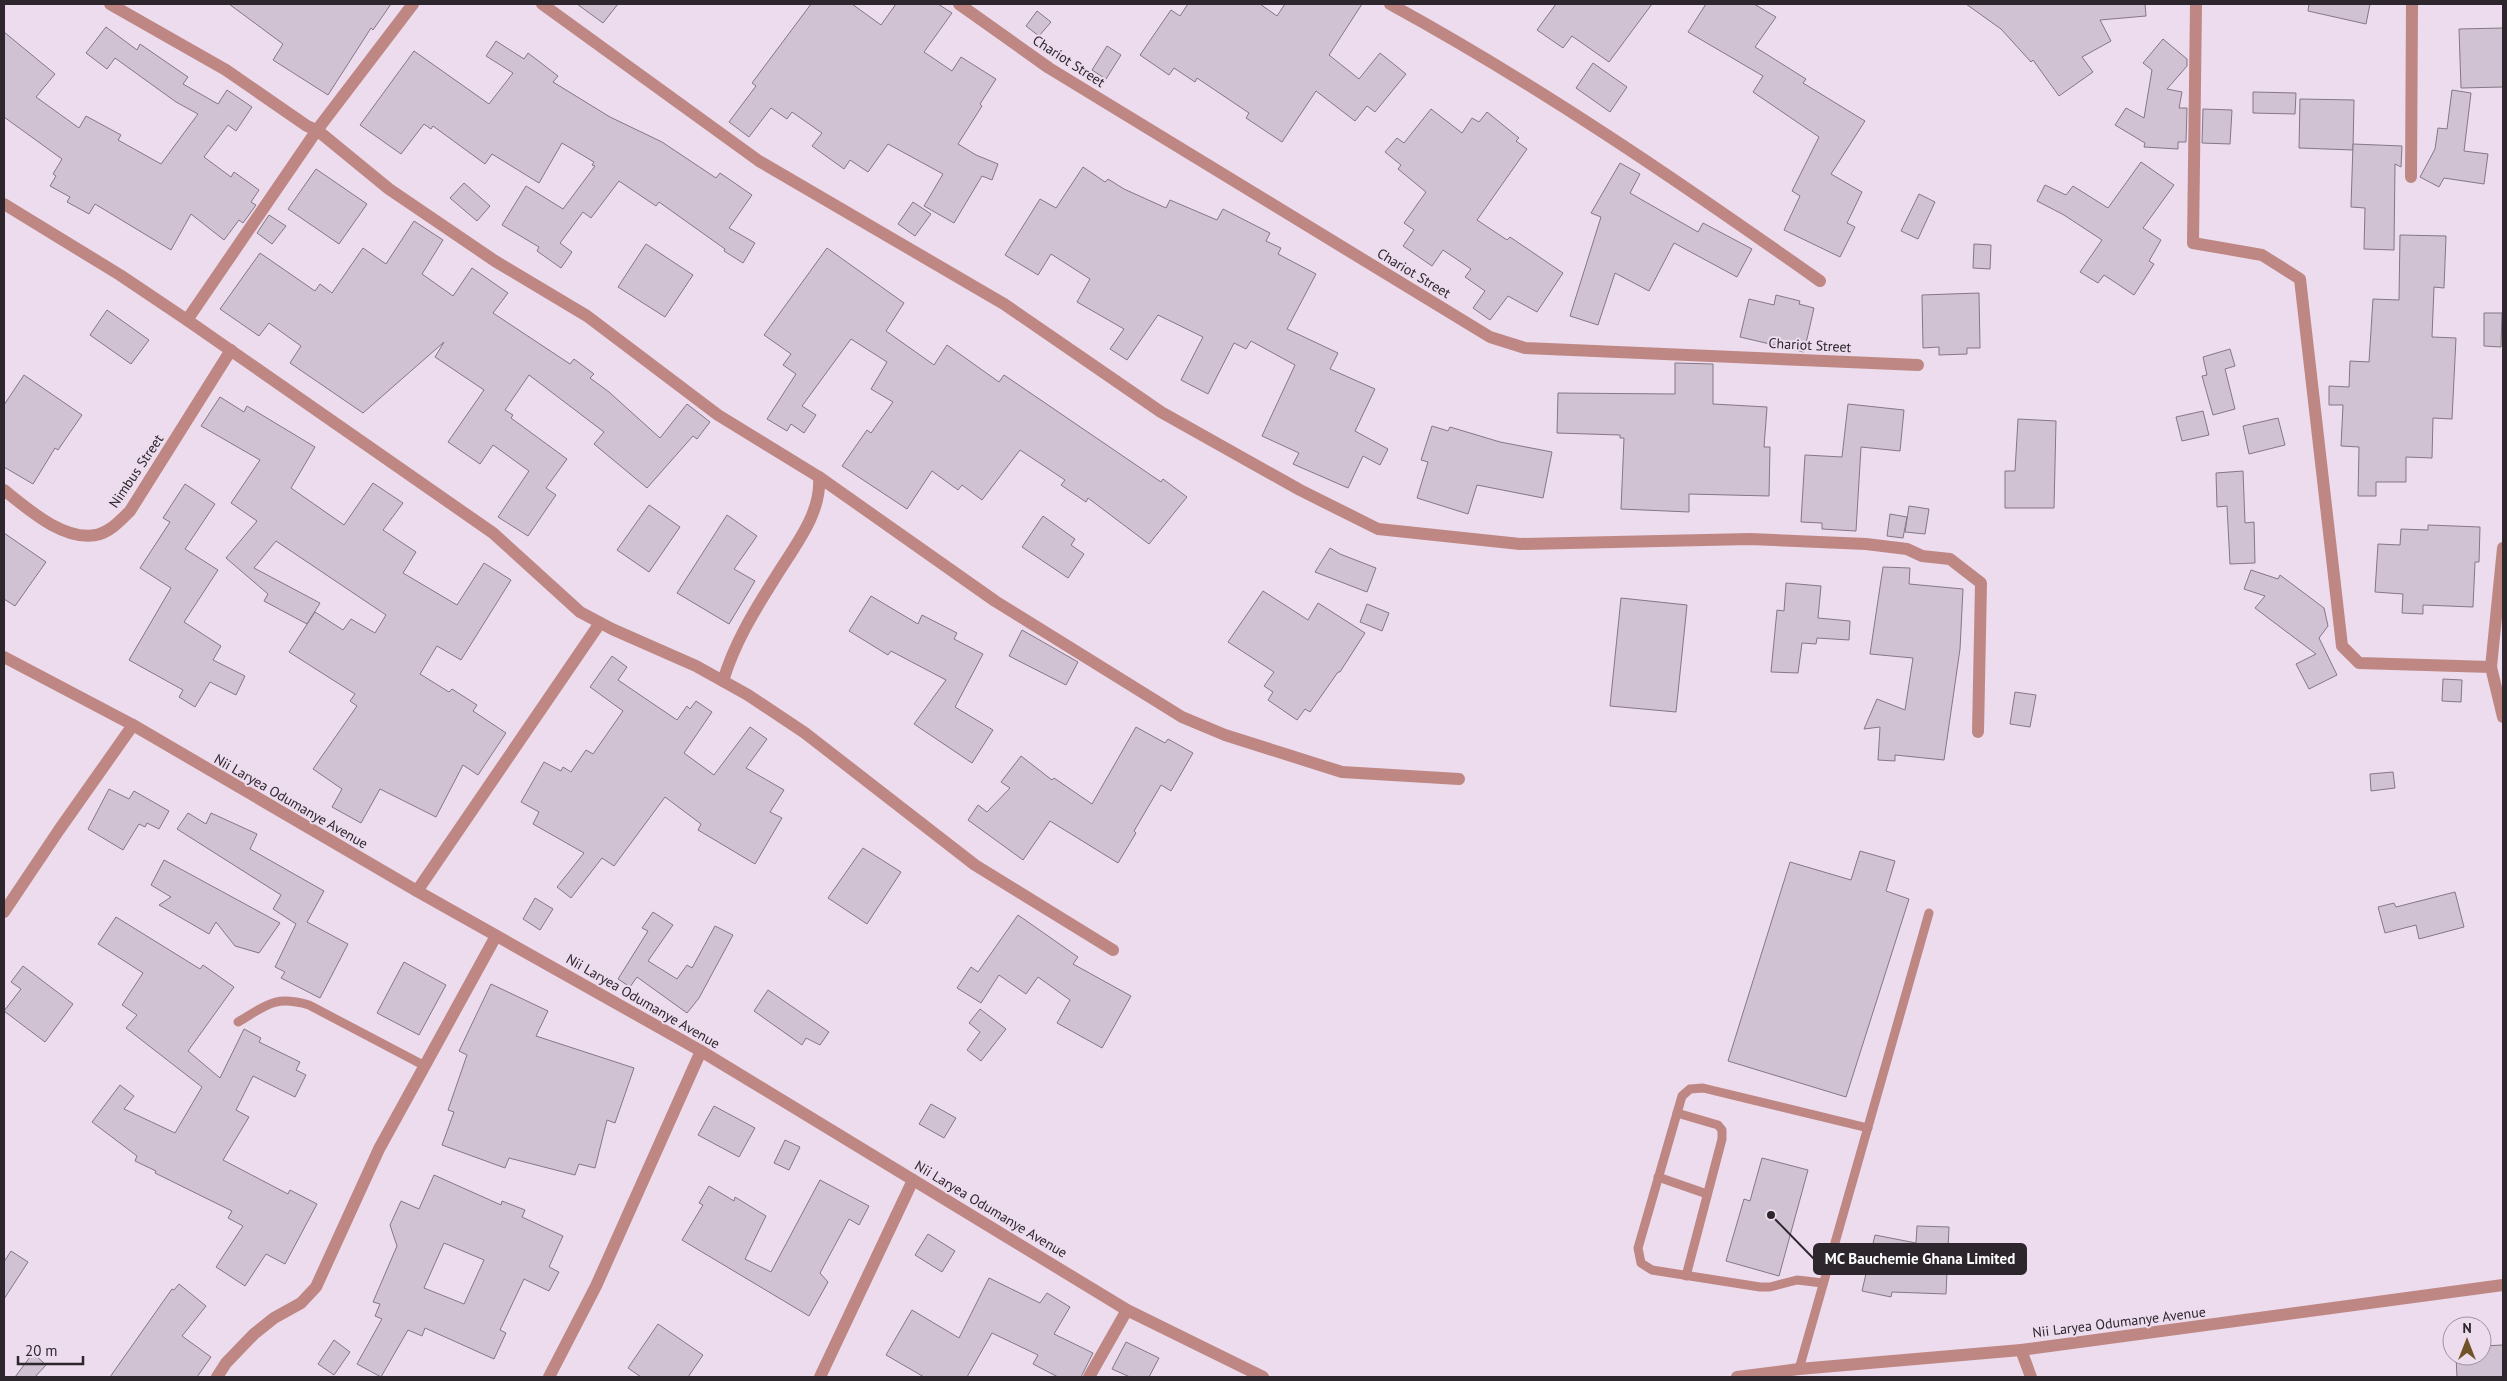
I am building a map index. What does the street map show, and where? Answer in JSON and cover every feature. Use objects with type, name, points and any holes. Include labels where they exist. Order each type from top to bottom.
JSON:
[{"type":"street","points":[[110,4],[186,46],[307,126],[317,130],[406,200],[495,261],[586,316],[718,415],[819,477],[995,601],[1116,678],[1182,717],[1224,735],[1342,772],[1459,779]]},
{"type":"street","points":[[187,320],[317,130],[412,4]]},
{"type":"street","points":[[542,4],[759,161],[1004,304],[1161,412],[1300,490],[1378,530],[1520,544],[1750,539],[1800,540],[1907,549],[1922,556],[1950,559],[1981,583],[1978,732]]},
{"type":"street","name":"Chariot Street","points":[[959,4],[1049,68],[1490,337],[1525,348],[1918,365]]},
{"type":"street","points":[[1390,4],[1450,37],[1619,143],[1820,281]]},
{"type":"street","points":[[2196,4],[2193,244],[2262,255],[2300,279],[2342,646],[2359,662],[2491,668]]},
{"type":"street","points":[[2411,177],[2412,4]]},
{"type":"street","points":[[4,204],[120,275],[187,320],[493,533],[580,612],[600,623],[696,666],[723,681],[805,733],[975,865],[1113,950]]},
{"type":"street","name":"Nimbus Street","points":[[4,490],[28,508],[80,536],[96,535],[113,527],[130,511],[231,350]]},
{"type":"street","points":[[723,681],[729,659],[741,635],[808,523],[818,496],[819,477]]},
{"type":"street","points":[[2503,548],[2491,668],[2503,717]]},
{"type":"street","points":[[417,892],[600,623]]},
{"type":"street","name":"Nii Laryea Odumanye Avenue","points":[[4,657],[133,725],[417,892],[701,1051],[1127,1310],[1263,1377]]},
{"type":"street","points":[[4,912],[58,830],[133,725]]},
{"type":"street","points":[[216,1377],[226,1363],[254,1334],[274,1318],[301,1303],[316,1287],[379,1149],[496,936]]},
{"type":"street","points":[[549,1377],[596,1286],[701,1051]]},
{"type":"street","points":[[820,1377],[913,1180]]},
{"type":"street","name":"Nii Laryea Odumanye Avenue","points":[[1737,1377],[1798,1369],[2021,1350],[2503,1285]]},
{"type":"street","points":[[1089,1377],[1127,1310]]},
{"type":"street","points":[[2021,1350],[2031,1377]]},
{"type":"lane","points":[[1798,1369],[1929,912]]},
{"type":"lane","points":[[238,1022],[273,1001],[291,1000],[309,1004],[425,1066]]},
{"type":"lane","points":[[1823,1283],[1797,1280],[1770,1287],[1760,1287],[1652,1270],[1641,1263],[1638,1248],[1682,1096],[1690,1089],[1703,1088],[1868,1128]]},
{"type":"lane","points":[[1677,1113],[1718,1125],[1722,1130],[1722,1139],[1686,1276]]},
{"type":"lane","points":[[1658,1177],[1708,1194]]},
{"type":"building","points":[[229,4],[391,4],[373,30],[371,28],[328,95],[273,60],[283,44]]},
{"type":"building","points":[[577,4],[618,4],[603,23]]},
{"type":"building","points":[[811,4],[852,4],[881,25],[896,4],[938,4],[952,13],[924,52],[952,71],[961,57],[996,79],[980,104],[982,106],[958,144],[976,155],[998,164],[992,180],[982,176],[954,223],[924,206],[943,174],[888,144],[868,172],[850,160],[844,169],[812,146],[822,133],[792,112],[787,119],[771,108],[749,137],[729,122],[756,86],[752,83]]},
{"type":"building","points":[[1188,4],[1260,4],[1277,16],[1285,4],[1362,4],[1329,55],[1359,79],[1380,53],[1406,74],[1375,112],[1367,106],[1355,121],[1316,91],[1282,142],[1246,118],[1249,113],[1197,78],[1195,82],[1174,68],[1169,75],[1140,55],[1171,10],[1180,16]]},
{"type":"building","points":[[1556,4],[1652,4],[1609,62],[1572,36],[1563,48],[1537,30]]},
{"type":"building","points":[[1706,4],[1754,4],[1776,17],[1755,47],[1806,79],[1803,83],[1865,121],[1831,174],[1862,192],[1847,223],[1855,227],[1840,257],[1784,230],[1800,196],[1792,191],[1819,137],[1753,92],[1763,76],[1688,32]]},
{"type":"building","points":[[1966,4],[2145,4],[2146,16],[2100,20],[2111,41],[2082,57],[2093,72],[2059,96],[2033,60],[2031,62],[2001,29]]},
{"type":"building","points":[[2309,4],[2370,4],[2366,24],[2308,11]]},
{"type":"building","points":[[1037,11],[1051,22],[1039,36],[1026,26]]},
{"type":"building","points":[[106,27],[137,50],[140,44],[188,77],[183,84],[218,104],[227,90],[252,107],[236,131],[228,125],[204,157],[231,177],[234,172],[259,190],[251,202],[256,205],[243,223],[239,220],[224,240],[191,214],[171,250],[95,204],[89,214],[67,202],[70,197],[50,186],[56,176],[53,174],[62,159],[4,117],[4,32],[55,74],[36,97],[79,128],[86,116],[121,135],[118,140],[161,164],[198,114],[176,102],[115,58],[107,69],[86,53]]},
{"type":"building","points":[[2503,28],[2503,87],[2461,88],[2459,29]]},
{"type":"building","points":[[2163,39],[2187,59],[2187,66],[2167,89],[2182,92],[2179,108],[2187,108],[2186,142],[2178,142],[2178,149],[2144,147],[2145,143],[2115,125],[2126,108],[2144,118],[2152,70],[2143,63]]},
{"type":"building","points":[[496,41],[524,59],[528,53],[558,76],[553,82],[610,117],[662,142],[716,178],[720,173],[752,195],[729,228],[755,243],[743,263],[659,202],[656,206],[619,181],[591,218],[583,212],[560,243],[572,252],[561,268],[537,251],[539,247],[502,225],[526,186],[563,209],[595,166],[592,165],[594,162],[562,143],[539,183],[492,154],[485,164],[433,126],[431,129],[424,124],[401,154],[360,125],[414,51],[489,104],[513,73],[486,56]]},
{"type":"building","points":[[1107,46],[1121,55],[1106,79],[1092,70]]},
{"type":"building","points":[[1593,63],[1627,87],[1610,112],[1576,88]]},
{"type":"building","points":[[2452,90],[2471,93],[2464,151],[2488,154],[2484,184],[2444,178],[2439,187],[2420,177],[2435,149],[2438,128],[2447,129]]},
{"type":"building","points":[[2253,92],[2296,93],[2295,114],[2253,113]]},
{"type":"building","points":[[2300,99],[2354,100],[2353,150],[2299,148]]},
{"type":"building","points":[[1431,109],[1462,133],[1472,118],[1479,122],[1487,112],[1519,138],[1516,141],[1527,149],[1477,220],[1507,240],[1510,237],[1563,273],[1537,312],[1508,296],[1490,320],[1473,308],[1485,291],[1465,277],[1471,269],[1443,250],[1432,266],[1403,246],[1414,230],[1404,223],[1426,192],[1398,169],[1401,165],[1385,152],[1397,138],[1404,143]]},
{"type":"building","points":[[2203,109],[2232,110],[2230,144],[2202,143]]},
{"type":"building","points":[[2353,144],[2402,146],[2401,167],[2395,164],[2394,250],[2364,249],[2365,208],[2351,207]]},
{"type":"building","points":[[2141,162],[2174,185],[2143,228],[2161,240],[2149,261],[2154,264],[2134,295],[2104,275],[2098,283],[2080,272],[2102,240],[2064,215],[2037,201],[2045,185],[2066,195],[2073,186],[2108,208]]},
{"type":"building","points":[[1620,163],[1640,174],[1630,193],[1698,232],[1703,223],[1752,249],[1737,277],[1674,243],[1649,291],[1615,273],[1598,325],[1570,316],[1601,217],[1591,213]]},
{"type":"building","points":[[1083,167],[1105,182],[1108,179],[1124,189],[1166,208],[1170,200],[1217,220],[1223,209],[1270,233],[1266,241],[1281,248],[1278,254],[1316,274],[1287,329],[1338,353],[1330,369],[1375,389],[1355,431],[1388,449],[1380,465],[1363,456],[1348,488],[1293,464],[1299,453],[1262,436],[1295,365],[1251,341],[1246,349],[1234,343],[1208,394],[1181,380],[1203,337],[1158,315],[1127,360],[1110,349],[1124,329],[1077,302],[1090,279],[1051,254],[1038,275],[1005,255],[1040,199],[1056,208]]},
{"type":"building","points":[[316,169],[367,204],[339,244],[288,209]]},
{"type":"building","points":[[464,183],[490,206],[477,221],[450,198]]},
{"type":"building","points":[[1919,194],[1935,202],[1918,239],[1901,231]]},
{"type":"building","points":[[913,202],[931,214],[915,236],[898,224]]},
{"type":"building","points":[[269,215],[286,226],[272,244],[257,233]]},
{"type":"building","points":[[414,221],[443,240],[422,274],[453,296],[472,268],[508,293],[493,313],[570,364],[574,359],[594,374],[590,378],[609,392],[660,438],[687,404],[710,422],[697,439],[693,436],[647,488],[594,444],[604,432],[529,375],[505,410],[513,415],[511,418],[567,459],[546,488],[556,495],[528,536],[498,517],[529,471],[493,445],[480,464],[448,442],[484,390],[435,357],[444,342],[363,413],[290,363],[301,346],[269,323],[259,336],[220,309],[260,253],[315,291],[320,284],[332,293],[363,248],[386,264]]},
{"type":"building","points":[[2400,235],[2446,236],[2444,288],[2434,287],[2432,337],[2456,338],[2452,419],[2433,418],[2432,458],[2406,457],[2406,482],[2376,482],[2376,496],[2358,496],[2359,447],[2341,446],[2343,405],[2329,405],[2329,386],[2349,387],[2350,361],[2369,362],[2373,299],[2399,300]]},
{"type":"building","points":[[646,244],[693,275],[665,317],[618,287]]},
{"type":"building","points":[[1974,244],[1991,245],[1990,269],[1973,268]]},
{"type":"building","points":[[827,248],[904,303],[886,331],[934,365],[947,345],[999,382],[1004,375],[1161,482],[1163,479],[1187,497],[1149,544],[1088,498],[1086,502],[1061,485],[1065,480],[1020,450],[982,500],[962,485],[958,490],[932,471],[907,509],[842,466],[867,430],[871,433],[893,402],[871,389],[887,362],[851,339],[802,406],[816,415],[804,433],[791,424],[787,431],[767,419],[796,374],[783,365],[791,354],[764,335]]},
{"type":"building","points":[[1979,293],[1980,348],[1967,348],[1967,354],[1939,355],[1939,347],[1923,348],[1922,295]]},
{"type":"building","points":[[1776,295],[1800,301],[1799,304],[1814,308],[1804,352],[1740,337],[1749,299],[1774,305]]},
{"type":"building","points":[[107,310],[149,340],[131,364],[90,335]]},
{"type":"building","points":[[2484,313],[2502,313],[2501,347],[2484,346]]},
{"type":"building","points":[[2230,349],[2235,366],[2225,369],[2235,409],[2213,415],[2202,376],[2207,375],[2203,357]]},
{"type":"building","points":[[1675,363],[1713,364],[1713,404],[1767,407],[1764,447],[1770,447],[1769,496],[1689,494],[1689,512],[1621,509],[1624,438],[1620,438],[1620,435],[1557,433],[1558,393],[1675,394]]},
{"type":"building","points":[[24,375],[82,415],[58,450],[55,448],[33,484],[4,467],[4,405]]},
{"type":"building","points":[[220,397],[244,412],[247,406],[315,447],[291,488],[344,525],[373,483],[403,503],[383,530],[416,552],[403,573],[457,605],[484,563],[511,580],[461,660],[437,646],[420,674],[449,692],[452,689],[477,705],[473,711],[506,733],[478,775],[463,765],[436,817],[380,789],[361,823],[332,807],[342,789],[313,769],[357,706],[350,701],[355,694],[289,652],[315,612],[343,630],[351,619],[375,633],[386,615],[276,541],[254,568],[320,603],[307,624],[264,601],[268,594],[226,558],[257,521],[231,503],[260,460],[201,426]]},
{"type":"building","points":[[1848,404],[1904,410],[1900,451],[1861,447],[1856,531],[1822,529],[1822,523],[1801,522],[1805,455],[1842,457]]},
{"type":"building","points":[[2203,411],[2209,435],[2182,441],[2176,417]]},
{"type":"building","points":[[2278,418],[2285,445],[2249,454],[2243,426]]},
{"type":"building","points":[[2018,419],[2056,421],[2054,508],[2005,508],[2005,471],[2015,471]]},
{"type":"building","points":[[1432,426],[1448,431],[1450,427],[1500,442],[1552,452],[1543,498],[1477,485],[1468,514],[1417,498],[1428,462],[1421,460]]},
{"type":"building","points":[[2243,471],[2245,523],[2254,522],[2255,563],[2230,564],[2227,506],[2217,507],[2216,473]]},
{"type":"building","points":[[185,484],[215,504],[185,549],[218,570],[184,622],[221,646],[213,660],[245,676],[236,695],[210,682],[195,707],[179,697],[183,690],[129,660],[171,588],[140,568],[170,522],[163,518]]},
{"type":"building","points":[[649,505],[680,527],[649,572],[617,550]]},
{"type":"building","points":[[1909,506],[1929,509],[1925,534],[1905,532]]},
{"type":"building","points":[[1890,514],[1907,517],[1903,538],[1887,536]]},
{"type":"building","points":[[727,515],[757,536],[734,569],[755,581],[729,624],[677,593]]},
{"type":"building","points":[[1043,516],[1075,539],[1071,545],[1084,554],[1068,578],[1022,547]]},
{"type":"building","points":[[2428,525],[2480,527],[2479,562],[2475,562],[2473,607],[2423,605],[2423,614],[2402,613],[2403,594],[2375,592],[2378,544],[2400,545],[2401,529],[2428,530]]},
{"type":"building","points":[[4,533],[46,562],[15,606],[4,599]]},
{"type":"building","points":[[1330,548],[1340,554],[1376,568],[1367,592],[1315,572]]},
{"type":"building","points":[[1883,567],[1910,568],[1909,584],[1963,589],[1960,649],[1944,760],[1895,755],[1895,761],[1878,760],[1880,727],[1864,729],[1877,699],[1905,710],[1913,658],[1870,654]]},
{"type":"building","points":[[2251,570],[2278,579],[2280,575],[2324,608],[2328,626],[2319,638],[2337,675],[2309,689],[2296,664],[2316,654],[2255,608],[2265,596],[2244,589]]},
{"type":"building","points":[[1786,583],[1821,586],[1818,618],[1850,621],[1849,640],[1817,638],[1816,644],[1802,643],[1798,673],[1771,672],[1777,610],[1784,611]]},
{"type":"building","points":[[1263,591],[1308,620],[1318,603],[1365,633],[1340,672],[1338,672],[1310,712],[1305,709],[1297,720],[1268,700],[1273,692],[1264,686],[1274,672],[1228,642]]},
{"type":"building","points":[[871,596],[918,624],[922,615],[957,633],[954,639],[983,654],[955,707],[993,730],[972,763],[914,724],[946,680],[891,651],[888,655],[849,631]]},
{"type":"building","points":[[1621,598],[1687,605],[1676,712],[1610,706]]},
{"type":"building","points":[[1367,604],[1389,613],[1382,631],[1360,622]]},
{"type":"building","points":[[1022,630],[1078,662],[1066,685],[1009,656]]},
{"type":"building","points":[[612,656],[627,667],[618,680],[677,720],[687,706],[690,709],[696,701],[712,712],[684,753],[714,775],[750,727],[767,739],[746,768],[784,790],[770,812],[782,818],[755,864],[698,830],[701,824],[665,797],[614,866],[602,858],[571,898],[557,887],[584,853],[533,824],[539,812],[521,802],[544,762],[561,771],[563,767],[571,772],[586,750],[593,754],[623,711],[590,687]]},
{"type":"building","points":[[2443,679],[2462,680],[2461,702],[2442,701]]},
{"type":"building","points":[[2015,692],[2036,695],[2030,727],[2010,724]]},
{"type":"building","points":[[1136,727],[1165,743],[1168,739],[1193,753],[1171,791],[1161,785],[1118,863],[1050,821],[1023,860],[968,820],[978,805],[987,812],[1010,788],[1001,782],[1021,756],[1052,780],[1054,778],[1092,804]]},
{"type":"building","points":[[2393,772],[2395,788],[2371,791],[2370,774]]},
{"type":"building","points":[[109,789],[129,799],[134,791],[169,811],[159,829],[147,823],[145,827],[139,824],[123,850],[88,829]]},
{"type":"building","points":[[188,813],[206,824],[211,813],[257,834],[250,849],[324,891],[307,922],[348,944],[320,998],[281,978],[285,972],[275,967],[296,924],[273,909],[281,895],[177,829]]},
{"type":"building","points":[[863,848],[901,872],[867,924],[828,898]]},
{"type":"building","points":[[1860,851],[1895,861],[1886,891],[1909,899],[1846,1097],[1728,1061],[1790,862],[1851,880]]},
{"type":"building","points":[[164,860],[280,923],[259,953],[235,946],[216,922],[209,934],[159,905],[171,897],[151,885]]},
{"type":"building","points":[[2455,892],[2464,927],[2419,939],[2416,925],[2385,933],[2378,907],[2394,903],[2396,907]]},
{"type":"building","points":[[535,898],[553,909],[540,930],[523,919]]},
{"type":"building","points":[[653,912],[673,925],[648,961],[677,979],[687,965],[692,968],[715,926],[733,935],[699,998],[687,1013],[637,977],[630,987],[618,979],[648,931],[642,928]]},
{"type":"building","points":[[1018,915],[1078,957],[1073,964],[1131,996],[1102,1048],[1057,1023],[1070,1000],[1038,977],[1026,994],[999,975],[981,1003],[957,988],[971,967],[978,972]]},
{"type":"building","points":[[116,917],[200,969],[203,965],[234,987],[188,1051],[220,1078],[244,1029],[261,1038],[259,1042],[300,1062],[296,1070],[306,1075],[295,1097],[253,1076],[236,1110],[249,1117],[223,1160],[288,1194],[290,1190],[317,1204],[285,1264],[266,1254],[245,1286],[216,1267],[243,1226],[228,1218],[232,1211],[155,1173],[156,1171],[135,1161],[137,1156],[92,1122],[120,1085],[134,1096],[124,1109],[175,1133],[202,1087],[126,1028],[137,1015],[122,1005],[143,973],[98,944]]},
{"type":"building","points":[[404,962],[446,985],[419,1035],[377,1013]]},
{"type":"building","points":[[23,966],[73,1004],[45,1042],[4,1011],[21,989],[11,982]]},
{"type":"building","points":[[491,984],[548,1011],[536,1036],[634,1068],[615,1123],[607,1120],[595,1168],[579,1164],[575,1175],[509,1158],[505,1168],[442,1145],[454,1112],[448,1110],[467,1055],[459,1051]]},
{"type":"building","points":[[768,990],[829,1032],[820,1045],[806,1038],[802,1045],[754,1011]]},
{"type":"building","points":[[980,1009],[1006,1029],[981,1061],[967,1050],[980,1032],[969,1023]]},
{"type":"building","points":[[931,1104],[956,1118],[944,1138],[919,1124]]},
{"type":"building","points":[[714,1106],[755,1128],[739,1157],[698,1135]]},
{"type":"building","points":[[785,1140],[800,1147],[789,1170],[774,1163]]},
{"type":"building","points":[[1762,1158],[1808,1170],[1779,1276],[1726,1261],[1744,1199],[1750,1201]]},
{"type":"building","points":[[434,1175],[501,1205],[502,1201],[525,1210],[522,1217],[563,1236],[549,1267],[559,1272],[549,1291],[524,1279],[500,1330],[506,1333],[494,1359],[425,1328],[422,1336],[408,1330],[381,1377],[357,1364],[382,1319],[375,1316],[380,1304],[373,1302],[397,1246],[390,1225],[401,1201],[419,1209]],"holes":[[[444,1243],[484,1260],[464,1304],[424,1288]]]},
{"type":"building","points":[[820,1180],[869,1206],[859,1225],[849,1219],[820,1273],[828,1282],[809,1316],[682,1240],[703,1205],[699,1203],[709,1186],[734,1201],[735,1197],[766,1216],[745,1259],[771,1272]]},
{"type":"building","points":[[1917,1226],[1949,1227],[1946,1294],[1892,1292],[1891,1297],[1862,1291],[1875,1235],[1916,1243]]},
{"type":"building","points":[[928,1234],[955,1251],[942,1272],[915,1255]]},
{"type":"building","points":[[11,1251],[28,1262],[4,1299],[4,1262]]},
{"type":"building","points":[[989,1278],[1040,1303],[1047,1293],[1070,1307],[1054,1334],[1093,1353],[1081,1377],[1058,1377],[1033,1364],[1038,1355],[992,1333],[967,1377],[924,1377],[886,1355],[912,1310],[959,1338]]},
{"type":"building","points":[[179,1284],[206,1306],[182,1336],[211,1357],[197,1377],[110,1377],[172,1289],[174,1290]]},
{"type":"building","points":[[658,1324],[703,1355],[688,1377],[641,1377],[628,1368]]},
{"type":"building","points":[[334,1340],[350,1352],[334,1375],[318,1364]]},
{"type":"building","points":[[1126,1342],[1159,1358],[1149,1377],[1130,1377],[1112,1369]]},
{"type":"building","points":[[2503,1345],[2503,1377],[2457,1377],[2456,1366],[2492,1366],[2492,1346]]},
{"type":"building","points":[[33,1353],[46,1365],[35,1377],[15,1377]]},
{"type":"place","name":"MC Bauchemie Ghana Limited","points":[[1771,1215]]}]
